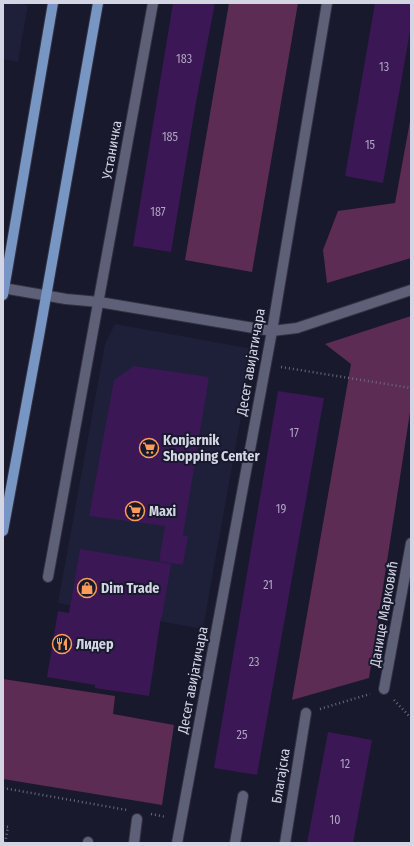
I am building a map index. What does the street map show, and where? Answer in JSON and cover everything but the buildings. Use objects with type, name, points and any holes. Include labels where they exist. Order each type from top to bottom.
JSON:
[{"type":"main road","points":[[3,290],[53,3]]},
{"type":"main road","points":[[3,531],[98,3]]},
{"type":"lane","name":"Устаничка","points":[[48,577],[153,3]]},
{"type":"lane","name":"Десет авијатичара","points":[[177,843],[272,331],[327,3]]},
{"type":"lane","points":[[3,290],[99,302],[272,331],[297,328],[411,290]]},
{"type":"lane","name":"Данице Марковић","points":[[384,689],[411,543]]},
{"type":"lane","name":"Благајска","points":[[285,843],[306,714]]},
{"type":"lane","points":[[235,843],[243,796]]},
{"type":"lane","points":[[134,843],[138,814]]},
{"type":"path","points":[[277,366],[411,388]]},
{"type":"path","points":[[306,714],[384,689],[411,718]]},
{"type":"path","points":[[3,788],[138,814],[154,815]]},
{"type":"path","points":[[3,826],[8,827],[5,843]]},
{"type":"shaded area","points":[[3,3],[28,5],[18,62],[3,59]]},
{"type":"shaded area","points":[[229,3],[298,3],[252,272],[185,260]]},
{"type":"shaded area","points":[[411,116],[411,258],[327,283],[323,250],[338,211],[395,203]]},
{"type":"shaded area","points":[[411,316],[411,406],[369,678],[292,700],[351,364],[325,344]]},
{"type":"shaded area","name":"Konjarnik Shopping Center","points":[[115,324],[253,349],[203,629],[58,603],[105,344]]},
{"type":"shaded area","points":[[3,679],[115,696],[113,714],[174,725],[162,805],[3,779]]},
{"type":"place","name":"Konjarnik Shopping Center","points":[[149,448]]},
{"type":"place","name":"Maxi","points":[[135,511]]},
{"type":"place","name":"Dim Trade","points":[[87,588]]},
{"type":"place","name":"Лидер","points":[[62,644]]}]
